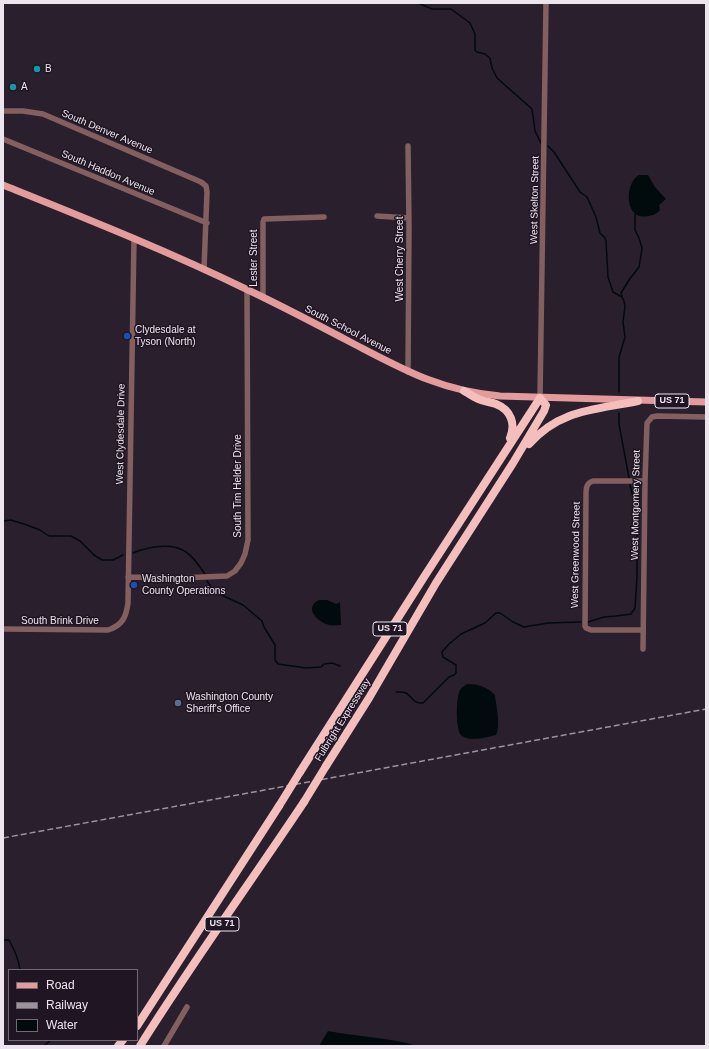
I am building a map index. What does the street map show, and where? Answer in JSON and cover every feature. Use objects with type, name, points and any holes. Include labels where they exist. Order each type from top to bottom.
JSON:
[{"type":"highway","points":[[464,391],[478,399],[502,406],[508,412],[513,423],[511,437],[482,487]]},
{"type":"highway","name":"Fulbright Expressway","points":[[140,1046],[186,974],[235,905],[304,802],[369,698],[436,583],[513,463],[544,411],[546,405],[540,398]]},
{"type":"highway","name":"US 71","points":[[482,487],[540,398]]},
{"type":"highway","points":[[513,463],[534,438],[547,427],[562,418],[581,412],[638,401]]},
{"type":"highway","name":"Fulbright Expressway","points":[[138,1024],[482,487]]},
{"type":"highway","points":[[138,1021],[149,1007]]},
{"type":"main road","name":"South School Avenue","points":[[3,185],[134,238],[204,269],[263,297],[408,372],[433,382],[464,391],[495,396],[706,402]]},
{"type":"street","name":"West Skelton Street","points":[[540,398],[546,3]]},
{"type":"street","name":"South Denver Avenue","points":[[3,111],[23,111],[42,114],[201,182],[206,186],[207,192],[207,224]]},
{"type":"street","name":"South Haddon Avenue","points":[[3,139],[207,224]]},
{"type":"street","name":"West Cherry Street","points":[[408,146],[408,372]]},
{"type":"street","points":[[377,216],[409,218]]},
{"type":"street","name":"Lester Street","points":[[263,297],[264,219],[324,217]]},
{"type":"street","points":[[204,269],[207,224]]},
{"type":"street","name":"West Clydesdale Drive","points":[[116,627],[122,621],[126,613],[128,603],[134,238]]},
{"type":"street","name":"South Tim Helder Drive","points":[[128,577],[180,578],[227,576],[235,571],[245,554],[248,540],[247,289]]},
{"type":"street","name":"West Montgomery Street","points":[[643,649],[647,424],[652,417],[657,416],[706,417]]},
{"type":"street","name":"West Greenwood Street","points":[[643,630],[591,630],[586,628],[584,624],[586,489],[590,482],[593,481],[645,481]]},
{"type":"street","name":"South Brink Drive","points":[[3,630],[108,630],[116,627]]},
{"type":"street","points":[[164,1046],[187,1007]]},
{"type":"water","points":[[639,175],[648,175],[655,187],[666,199],[659,205],[660,210],[653,215],[641,216],[635,213],[631,208],[629,193],[634,179]]},
{"type":"water","points":[[319,600],[327,600],[336,604],[340,602],[341,625],[329,625],[317,618],[312,611],[312,607],[314,603]]},
{"type":"water","points":[[467,684],[482,686],[495,695],[498,721],[496,735],[470,739],[462,736],[460,733],[457,721],[458,699],[460,690]]},
{"type":"water","points":[[328,1031],[396,1041],[417,1046],[319,1046]]},
{"type":"waterway","points":[[418,3],[432,9],[451,9],[470,23],[475,34],[475,50],[490,58],[492,68],[497,78],[532,109],[535,131],[541,143]]},
{"type":"waterway","points":[[548,146],[554,152],[580,192],[587,197],[596,217],[600,233],[606,241],[608,277],[613,292],[622,297],[624,301],[625,306],[623,322],[625,337],[619,357],[619,392]]},
{"type":"waterway","points":[[622,296],[621,293],[639,267],[641,255],[642,248],[635,230],[635,214]]},
{"type":"waterway","points":[[619,413],[619,424],[629,478]]},
{"type":"waterway","points":[[588,622],[604,617],[631,614],[635,608],[637,577],[637,513],[630,485]]},
{"type":"waterway","points":[[3,521],[11,520],[27,525],[40,530],[49,536],[71,536],[80,541],[94,555],[102,560],[113,560],[123,555]]},
{"type":"waterway","points":[[133,553],[152,547],[174,547],[192,556],[205,574]]},
{"type":"waterway","points":[[207,581],[215,592],[243,605],[262,621],[275,645],[275,660],[278,664],[306,668],[321,667],[324,664],[332,663],[340,666]]},
{"type":"waterway","points":[[396,692],[406,693],[415,701],[423,703],[449,677],[456,673],[456,665],[443,657],[442,652],[461,634],[485,623],[496,613],[500,613],[513,622],[524,627],[548,623],[581,622]]},
{"type":"waterway","points":[[3,940],[9,940],[19,962],[20,969]]},
{"type":"waterway","points":[[44,1046],[50,1041]]},
{"type":"railway","points":[[3,838],[706,709]]},
{"type":"place","name":"B","points":[[37,69]]},
{"type":"place","name":"A","points":[[13,87]]},
{"type":"place","name":"Clydesdale at Tyson (North)","points":[[127,336]]},
{"type":"place","name":"Washington County Operations","points":[[134,585]]},
{"type":"place","name":"Washington County Sheriff's Office","points":[[178,703]]}]
